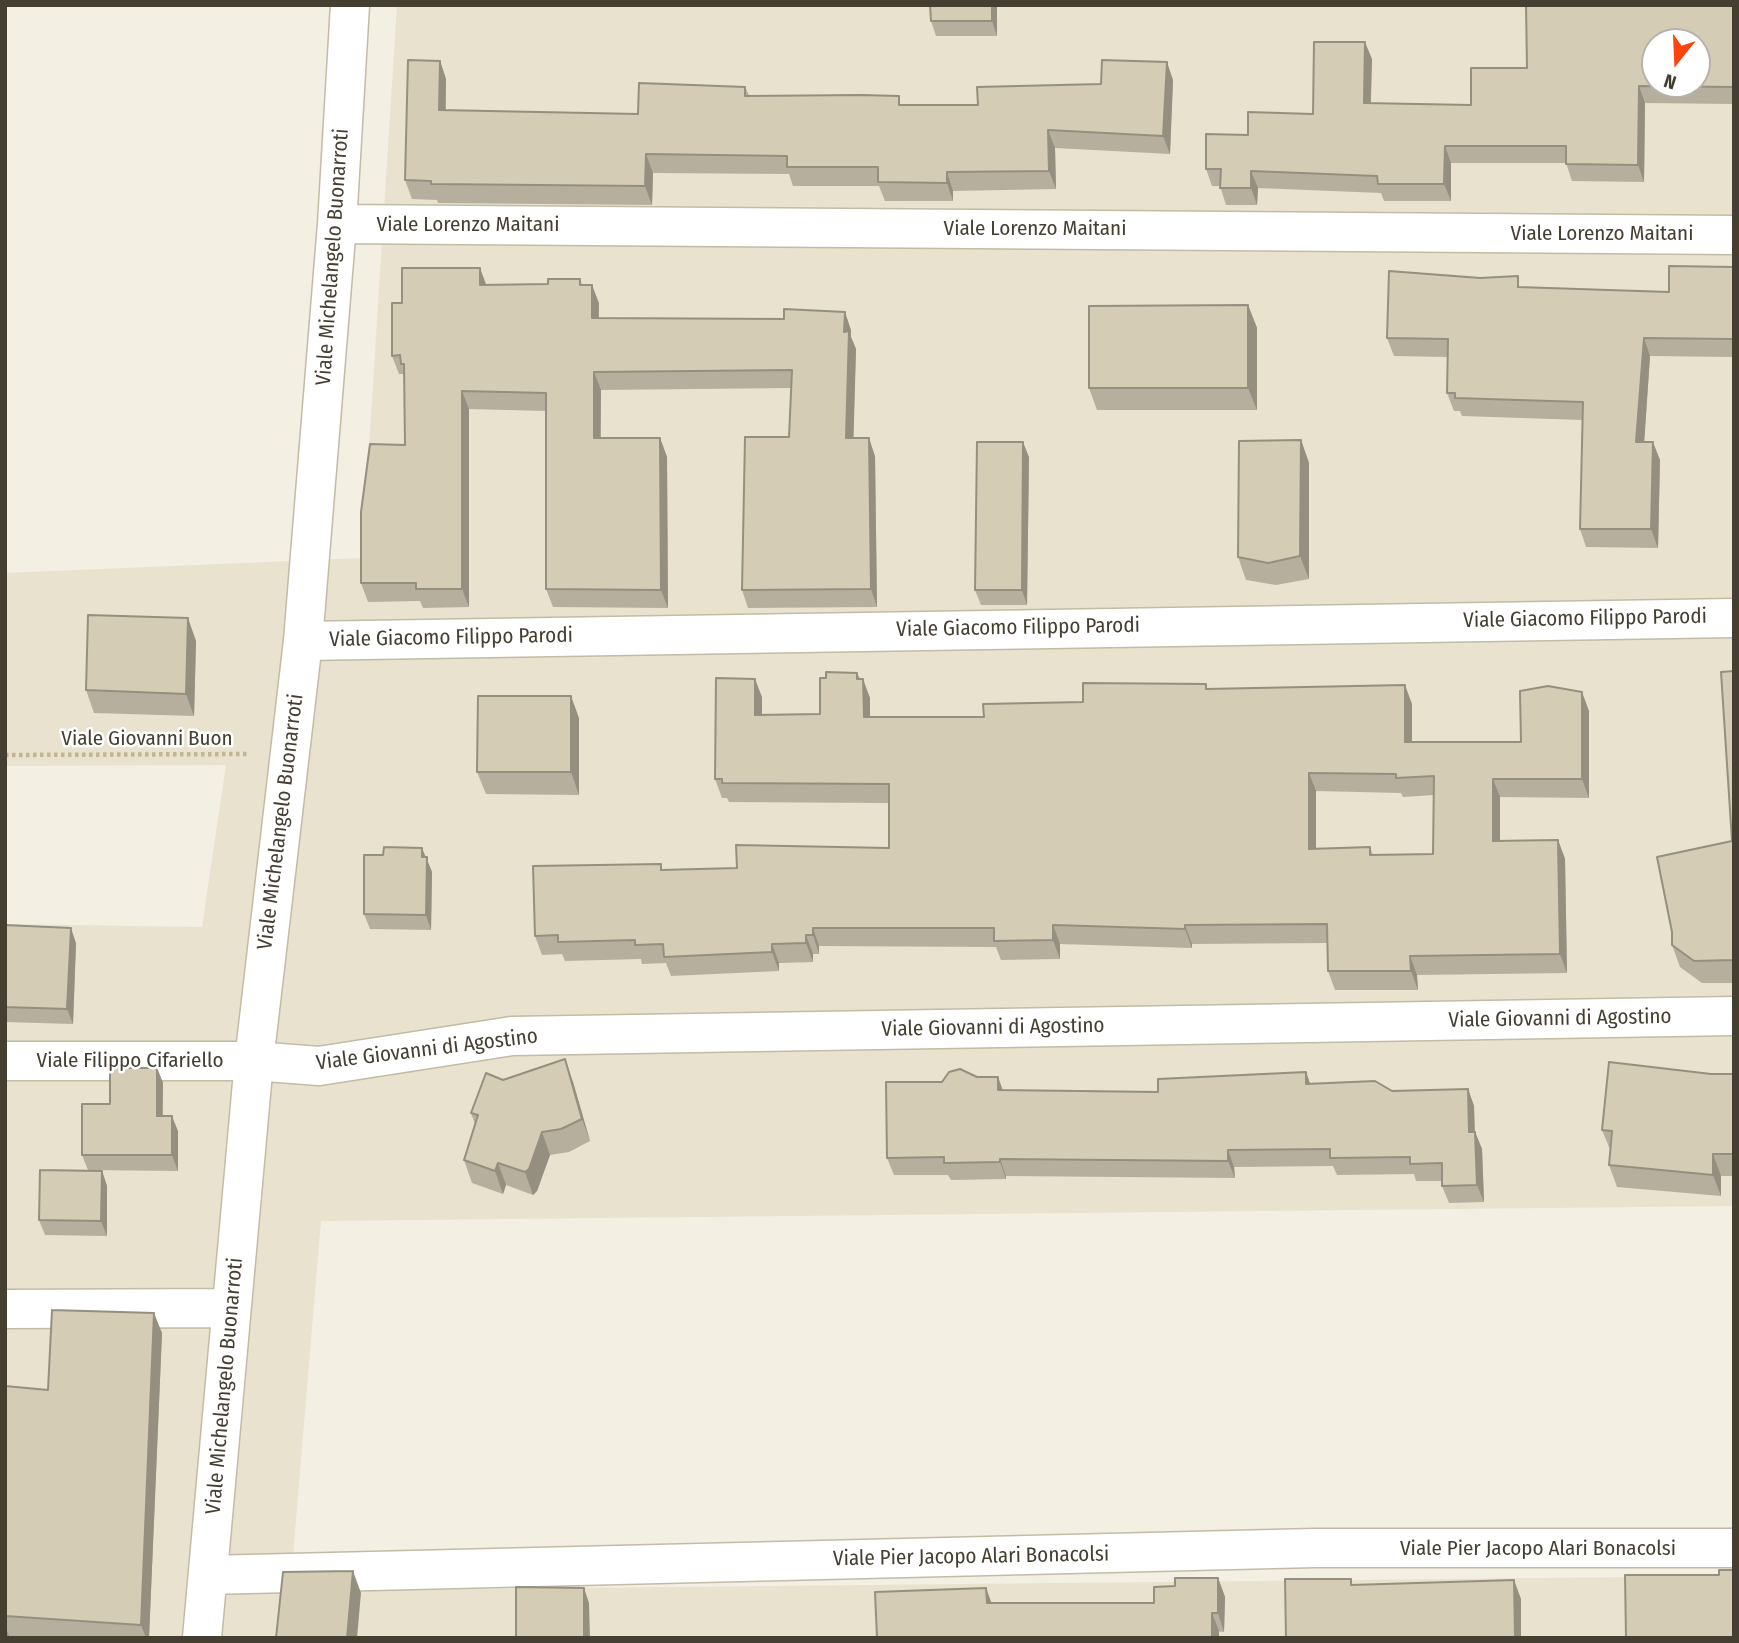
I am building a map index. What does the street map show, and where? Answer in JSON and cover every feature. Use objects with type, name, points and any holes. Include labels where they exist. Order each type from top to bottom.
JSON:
[{"type":"street","name":"Viale Michelangelo Buonarroti","points":[[202,1638],[254,1062],[303,641],[337,224],[350,5]]},
{"type":"street","name":"Viale Lorenzo Maitani","points":[[337,224],[1734,235]]},
{"type":"street","name":"Viale Giacomo Filippo Parodi","points":[[303,641],[1734,618]]},
{"type":"street","name":"Viale Giovanni di Agostino","points":[[254,1062],[319,1066],[353,1063],[512,1036],[1734,1016]]},
{"type":"street","name":"Viale Filippo Cifariello","points":[[5,1061],[254,1062]]},
{"type":"street","points":[[5,1309],[231,1308]]},
{"type":"street","name":"Viale Pier Jacopo Alari Bonacolsi","points":[[208,1574],[1314,1548],[1734,1548]]},
{"type":"path","name":"Viale Giovanni Buon","points":[[5,755],[288,752]]},
{"type":"shaded area","points":[[397,5],[1734,5],[1734,1206],[321,1221],[290,1591],[1734,1576],[1734,1638],[5,1638],[5,924],[202,927],[226,765],[5,766],[5,573],[362,558]]},
{"type":"building","points":[[930,5],[992,5],[992,21],[931,21]]},
{"type":"building","points":[[1526,5],[1734,5],[1734,87],[1711,87],[1711,28],[1641,28],[1638,165],[1566,164],[1566,146],[1445,146],[1444,184],[1378,184],[1377,176],[1251,171],[1251,188],[1220,188],[1221,169],[1206,169],[1206,134],[1248,135],[1248,112],[1313,114],[1314,42],[1365,42],[1364,103],[1471,105],[1471,68],[1527,68]]},
{"type":"building","points":[[408,60],[440,61],[439,110],[638,114],[639,83],[745,87],[745,96],[899,96],[899,105],[978,105],[977,87],[1101,84],[1102,60],[1167,62],[1163,136],[1048,130],[1049,171],[947,172],[947,183],[878,182],[878,167],[787,167],[787,156],[646,154],[645,186],[431,184],[431,181],[405,180]]},
{"type":"building","points":[[1669,266],[1734,267],[1734,339],[1644,338],[1636,442],[1653,442],[1651,529],[1580,529],[1583,402],[1455,398],[1455,393],[1447,393],[1448,339],[1387,338],[1389,271],[1480,278],[1518,276],[1518,287],[1669,292]]},
{"type":"building","points":[[402,268],[480,268],[480,285],[548,284],[548,279],[580,279],[580,285],[592,285],[592,318],[784,319],[784,309],[845,312],[844,332],[849,331],[846,438],[869,438],[871,589],[742,590],[745,437],[789,437],[792,370],[594,372],[594,438],[660,438],[661,590],[546,589],[546,393],[462,391],[462,589],[416,589],[416,583],[361,583],[361,512],[370,444],[405,445],[404,364],[401,364],[400,355],[392,356],[392,303],[402,303]]},
{"type":"building","points":[[1248,305],[1248,388],[1089,388],[1089,306]]},
{"type":"building","points":[[1301,440],[1300,556],[1268,563],[1238,557],[1239,441]]},
{"type":"building","points":[[977,442],[1023,442],[1022,590],[975,590]]},
{"type":"building","points":[[88,615],[188,618],[186,694],[86,690]]},
{"type":"building","points":[[1734,671],[1734,960],[1694,961],[1672,945],[1672,932],[1657,857],[1732,841],[1721,672]]},
{"type":"building","points":[[826,672],[857,673],[857,679],[863,679],[864,717],[984,717],[983,704],[1083,702],[1083,683],[1206,684],[1206,689],[1405,685],[1405,742],[1521,742],[1520,691],[1548,686],[1582,692],[1582,779],[1493,779],[1493,841],[1558,840],[1560,954],[1410,956],[1411,971],[1328,971],[1327,924],[1185,925],[1185,929],[1053,925],[1053,940],[994,941],[994,928],[813,928],[813,935],[806,935],[806,943],[772,944],[772,952],[664,957],[663,944],[635,945],[635,940],[558,942],[558,935],[535,936],[533,866],[661,864],[661,870],[737,868],[736,845],[889,848],[889,784],[722,783],[722,779],[715,779],[716,678],[755,679],[755,715],[820,714],[820,678],[826,678]],"holes":[[[1309,773],[1396,774],[1396,778],[1434,776],[1433,854],[1370,855],[1370,847],[1309,849]]]},
{"type":"building","points":[[478,696],[571,696],[571,772],[477,772]]},
{"type":"building","points":[[384,847],[422,848],[422,857],[427,857],[426,915],[364,914],[364,855],[383,855]]},
{"type":"building","points":[[5,925],[71,928],[67,1009],[5,1007]]},
{"type":"building","points":[[565,1059],[582,1119],[561,1129],[542,1132],[529,1169],[525,1172],[498,1163],[495,1171],[464,1160],[478,1115],[471,1113],[486,1073],[503,1080]]},
{"type":"building","points":[[1609,1062],[1711,1074],[1734,1074],[1734,1154],[1713,1154],[1713,1175],[1609,1165],[1612,1131],[1602,1130]]},
{"type":"building","points":[[110,1068],[157,1068],[157,1116],[172,1116],[172,1155],[82,1155],[82,1104],[110,1104]]},
{"type":"building","points":[[960,1069],[977,1077],[998,1077],[998,1090],[1158,1092],[1158,1079],[1306,1072],[1306,1084],[1375,1081],[1392,1091],[1468,1089],[1469,1132],[1475,1132],[1477,1185],[1442,1186],[1442,1163],[1410,1164],[1410,1157],[1330,1158],[1330,1149],[1228,1150],[1228,1161],[1000,1159],[1000,1162],[944,1163],[944,1157],[887,1158],[886,1082],[942,1082],[949,1072]]},
{"type":"building","points":[[40,1170],[102,1171],[101,1221],[39,1220]]},
{"type":"building","points":[[52,1310],[154,1313],[141,1625],[5,1616],[5,1386],[48,1390]]},
{"type":"building","points":[[1719,1570],[1734,1570],[1734,1638],[1626,1638],[1625,1575],[1719,1575]]},
{"type":"building","points":[[353,1571],[347,1638],[276,1638],[283,1572]]},
{"type":"building","points":[[1175,1578],[1218,1578],[1218,1613],[1212,1613],[1212,1638],[877,1638],[875,1592],[986,1588],[987,1603],[1154,1603],[1154,1587],[1175,1586]]},
{"type":"building","points":[[1285,1579],[1351,1579],[1351,1585],[1514,1580],[1515,1638],[1286,1638]]},
{"type":"building","points":[[516,1587],[584,1588],[584,1638],[516,1638]]}]
